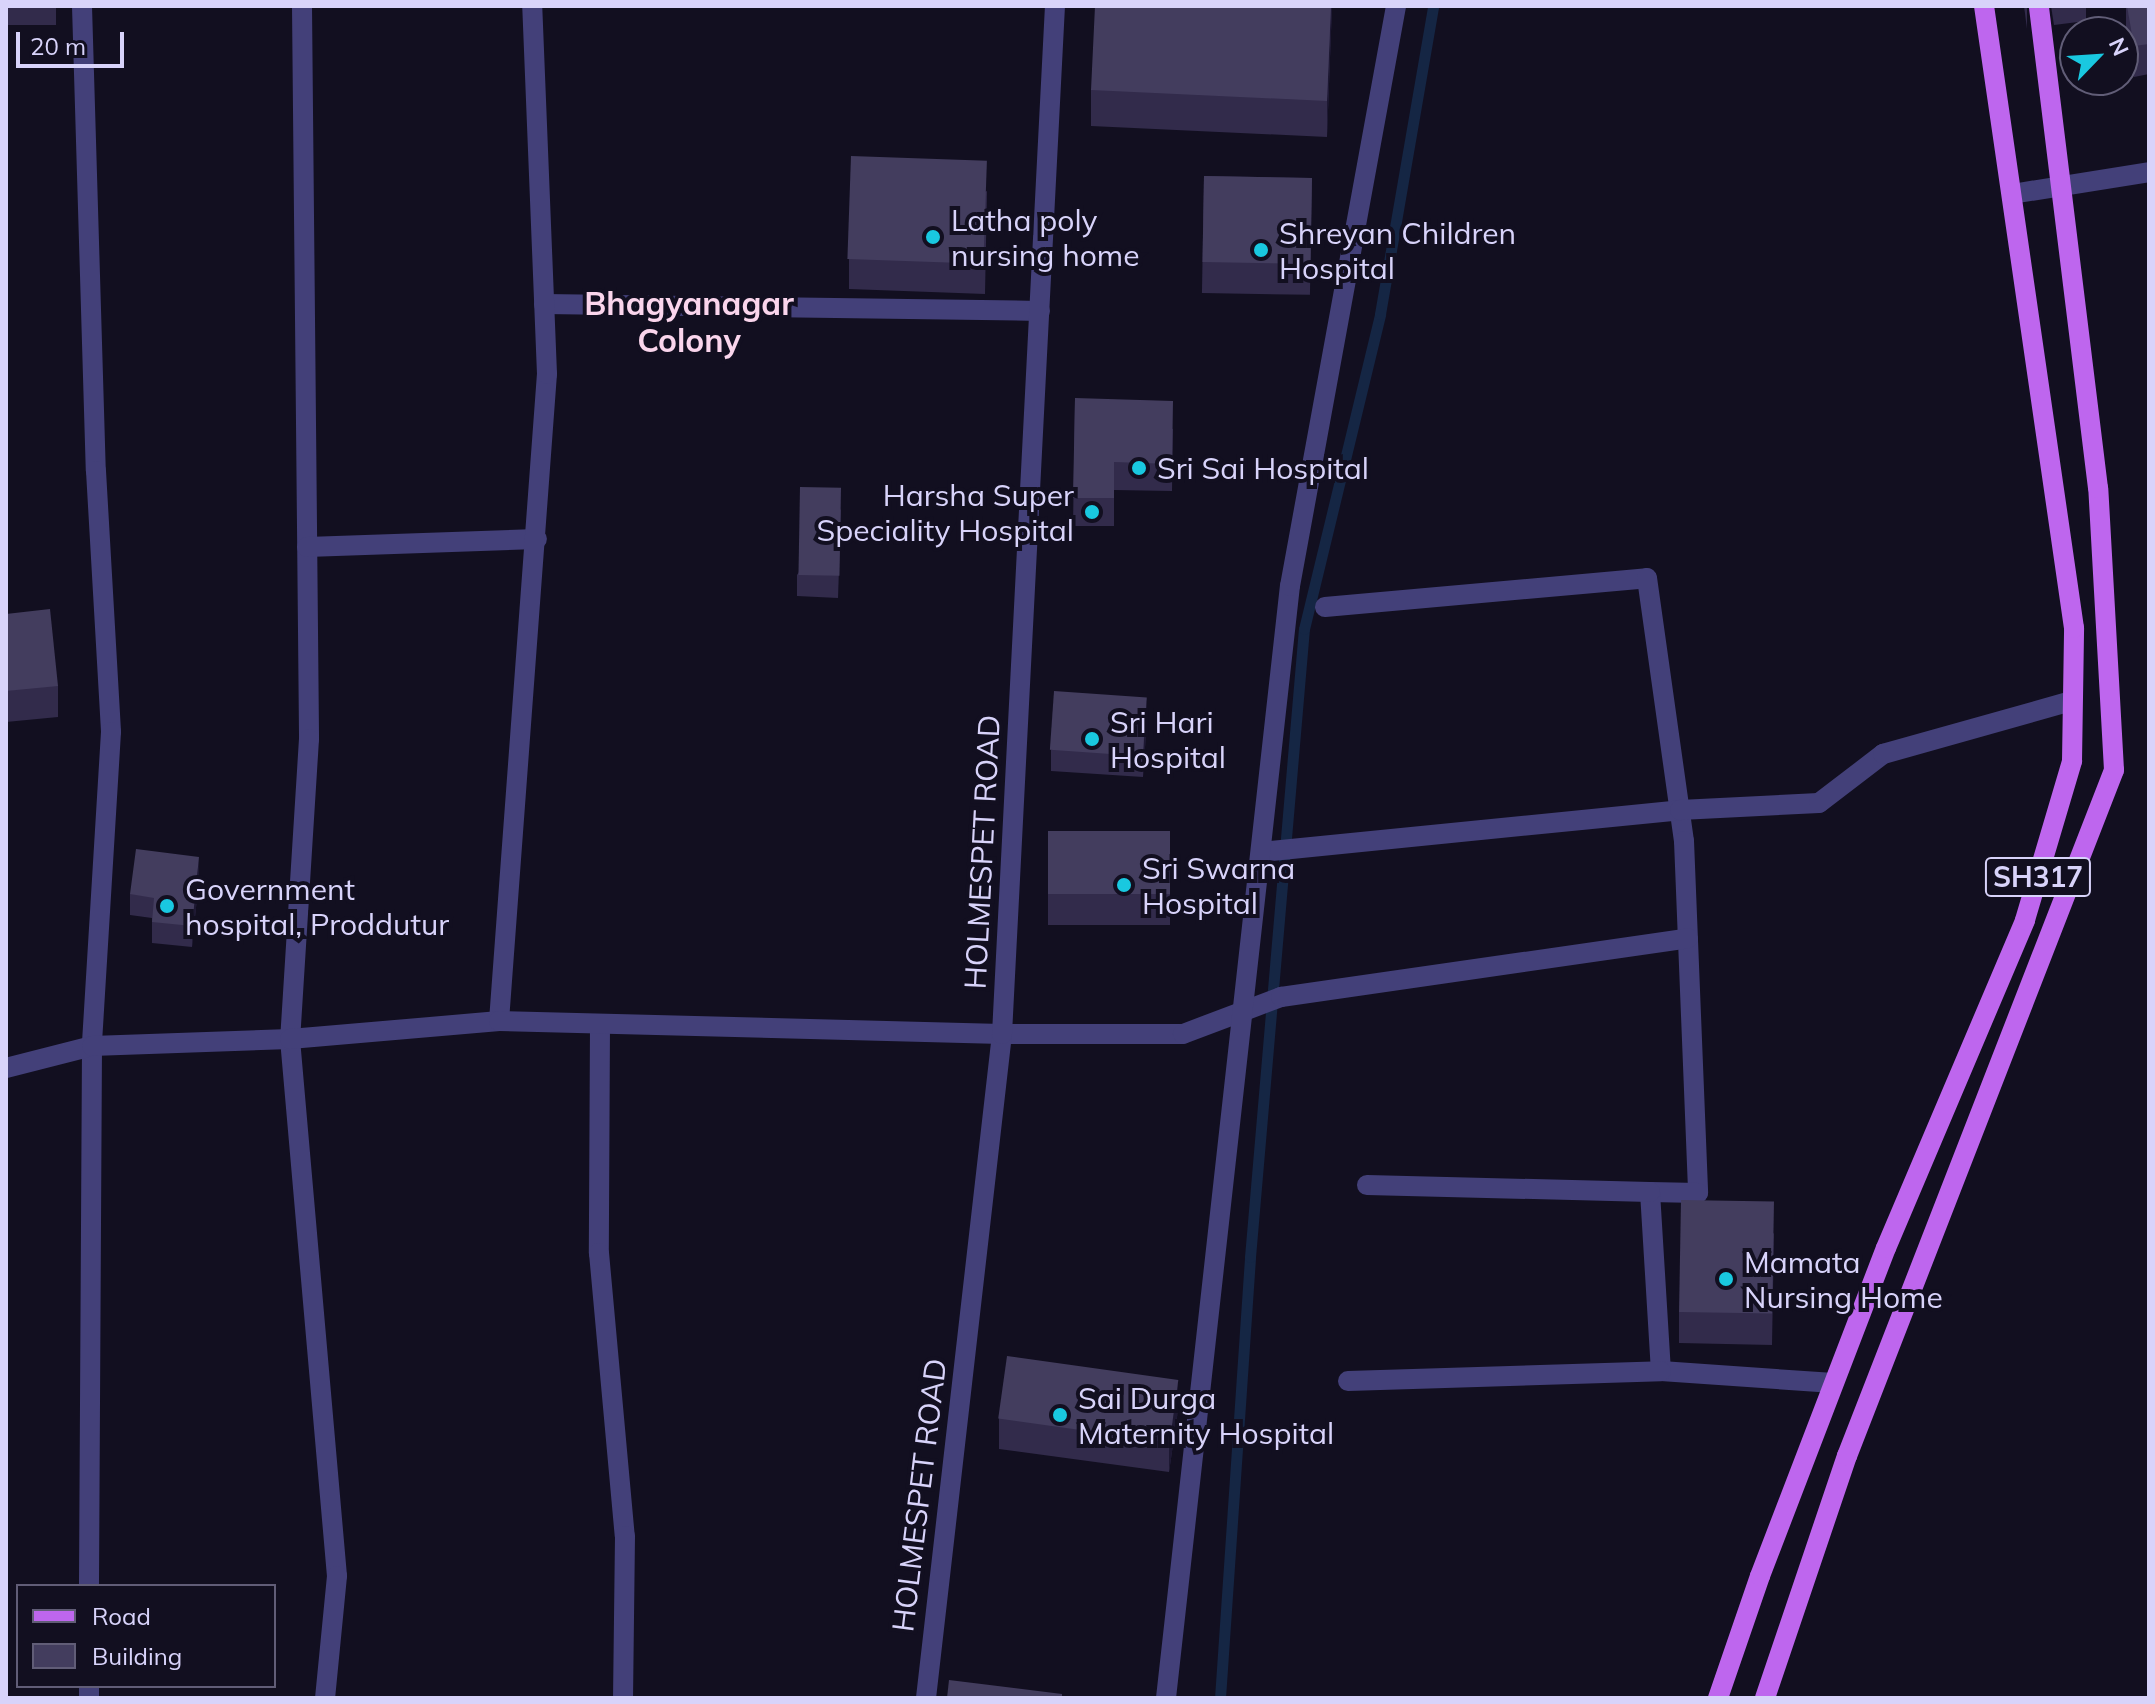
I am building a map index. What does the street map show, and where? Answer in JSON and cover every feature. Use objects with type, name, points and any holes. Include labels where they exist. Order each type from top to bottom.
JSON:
[{"type":"main road","name":"SH317","points":[[1718,1698],[1760,1576],[1886,1248],[2025,920],[2072,761],[2074,628],[1984,6]]},
{"type":"main road","name":"SH317","points":[[1765,1698],[1847,1456],[2114,770],[2098,488],[2039,6]]},
{"type":"street","points":[[82,6],[96,471],[111,732],[92,1046],[89,1584]]},
{"type":"street","points":[[302,6],[309,739],[290,1039],[337,1576],[325,1698]]},
{"type":"street","points":[[499,1021],[547,374],[532,6]]},
{"type":"street","name":"HOLMESPET ROAD","points":[[926,1698],[1002,1034],[1055,6]]},
{"type":"street","points":[[1166,1698],[1290,586],[1396,6]]},
{"type":"street","points":[[2012,194],[2149,172]]},
{"type":"street","points":[[544,304],[1040,311]]},
{"type":"street","points":[[307,547],[537,539]]},
{"type":"street","points":[[1325,607],[1647,578],[1680,810],[1698,1193],[1367,1185]]},
{"type":"street","points":[[1261,852],[1680,810],[1819,803],[1883,754],[2072,701]]},
{"type":"street","points":[[6,1068],[92,1046],[290,1039],[499,1021],[1002,1034],[1183,1034],[1281,997],[1688,938]]},
{"type":"street","points":[[600,1025],[599,1253],[625,1536],[623,1698]]},
{"type":"street","points":[[1650,1192],[1661,1371]]},
{"type":"street","points":[[1348,1381],[1661,1371],[1834,1383]]},
{"type":"building","points":[[1095,6],[1331,6],[1327,101],[1091,90]]},
{"type":"building","points":[[2127,6],[2149,6],[2149,44],[2139,45],[2139,16],[2129,16]]},
{"type":"building","points":[[851,156],[987,161],[983,264],[847,259]]},
{"type":"building","points":[[1204,176],[1312,178],[1310,264],[1202,262]]},
{"type":"building","points":[[1075,398],[1173,401],[1172,464],[1114,462],[1114,498],[1073,498]]},
{"type":"building","points":[[800,487],[841,488],[839,576],[798,575]]},
{"type":"building","points":[[50,609],[58,686],[6,691],[6,614]]},
{"type":"building","points":[[1054,691],[1147,697],[1143,756],[1050,750]]},
{"type":"building","points":[[1048,831],[1170,831],[1170,894],[1048,894]]},
{"type":"building","points":[[136,849],[199,857],[192,926],[152,922],[154,898],[130,894]]},
{"type":"building","points":[[1681,1200],[1774,1202],[1772,1314],[1679,1312]]},
{"type":"building","points":[[1007,1356],[1178,1380],[1170,1442],[998,1418]]},
{"type":"building","points":[[949,1680],[1062,1694],[1062,1698],[947,1698]]},
{"type":"waterway","points":[[1220,1698],[1250,1257],[1304,629],[1380,314],[1433,6]]},
{"type":"place","name":"Latha poly nursing home","points":[[933,237]]},
{"type":"place","name":"Shreyan Children Hospital","points":[[1261,250]]},
{"type":"place","name":"Sri Sai Hospital","points":[[1139,468]]},
{"type":"place","name":"Harsha Super Speciality Hospital","points":[[1092,512]]},
{"type":"place","name":"Sri Hari Hospital","points":[[1092,739]]},
{"type":"place","name":"Sri Swarna Hospital","points":[[1124,885]]},
{"type":"place","name":"Government hospital, Proddutur","points":[[167,906]]},
{"type":"place","name":"Mamata Nursing Home","points":[[1726,1279]]},
{"type":"place","name":"Sai Durga Maternity Hospital","points":[[1060,1415]]},
{"type":"district","name":"Bhagyanagar Colony","points":[[689,322]]}]
